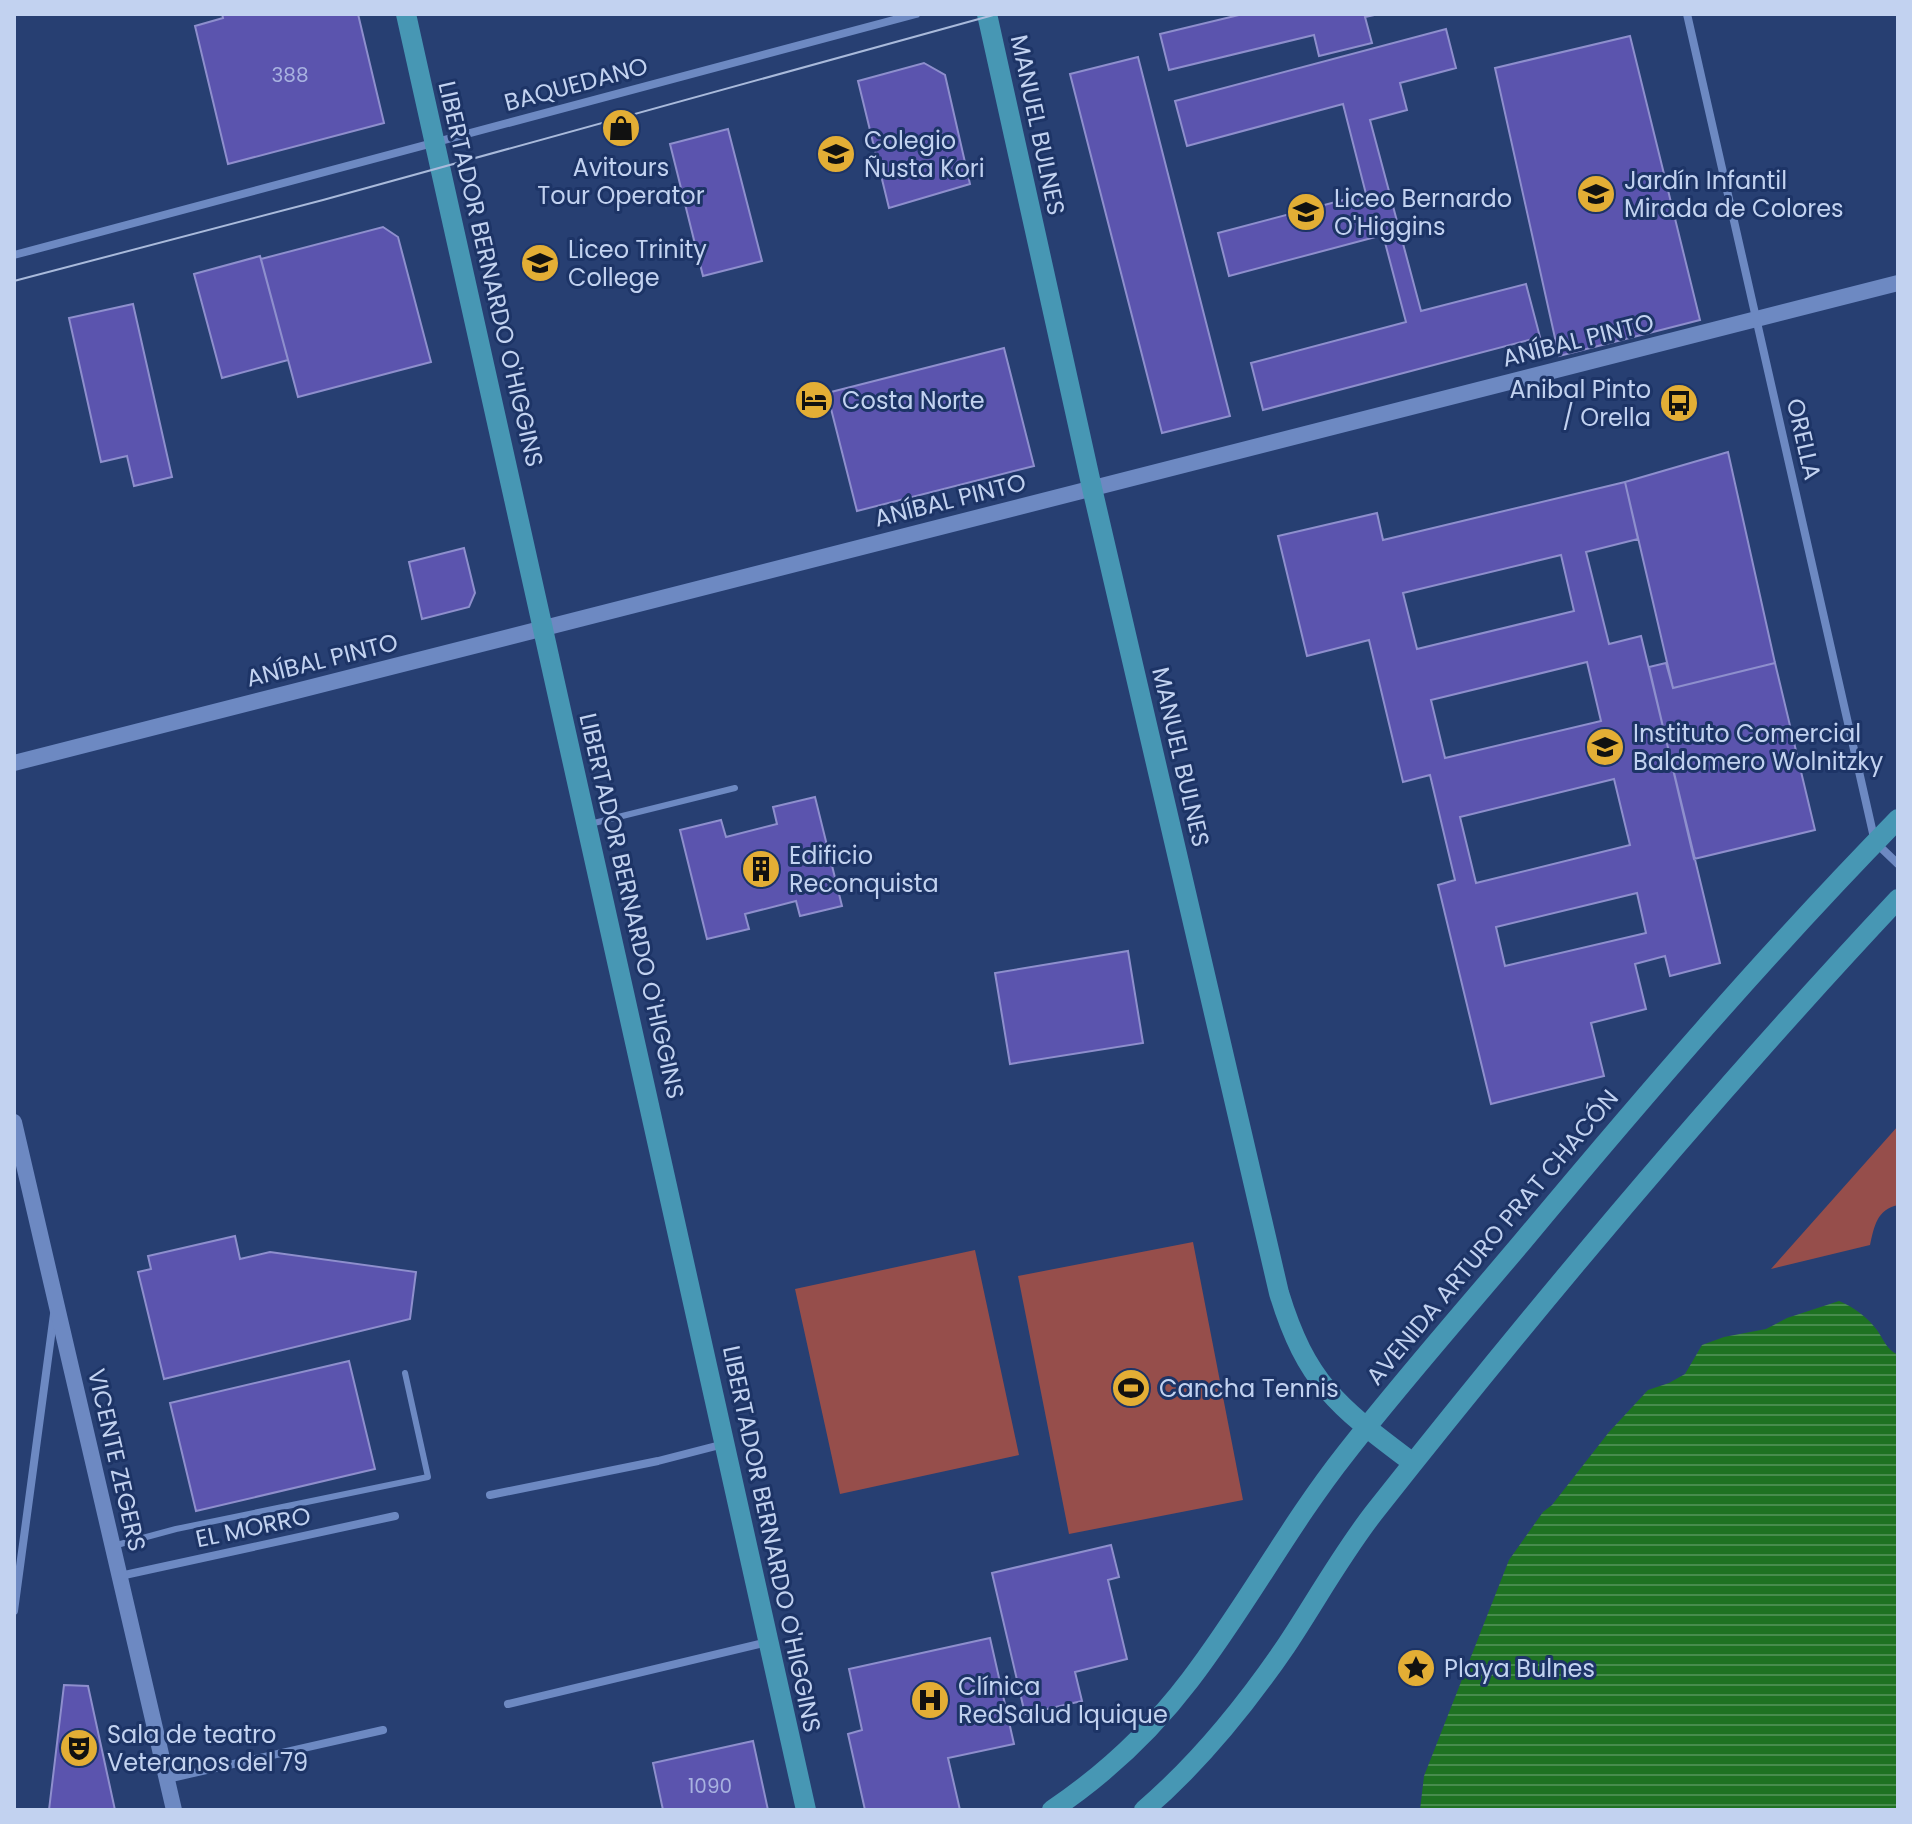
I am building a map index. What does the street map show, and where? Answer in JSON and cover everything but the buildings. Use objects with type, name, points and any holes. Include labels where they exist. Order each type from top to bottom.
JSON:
[{"type":"main road","name":"LIBERTADOR BERNARDO O'HIGGINS","points":[[406,14],[806,1810]]},
{"type":"main road","name":"MANUEL BULNES","points":[[987,14],[1092,488],[1279,1293],[1300,1352],[1316,1377],[1347,1412],[1413,1463]]},
{"type":"main road","name":"AVENIDA ARTURO PRAT CHACÓN","points":[[1052,1810],[1113,1763],[1155,1722],[1189,1682],[1294,1524],[1366,1427],[1691,1041],[1898,819]]},
{"type":"main road","points":[[1144,1810],[1194,1764],[1227,1726],[1287,1644],[1367,1521],[1413,1463],[1710,1109],[1898,899]]},
{"type":"street","name":"BAQUEDANO","points":[[14,255],[916,14]]},
{"type":"street","name":"ORELLA","points":[[1687,14],[1875,842]]},
{"type":"street","name":"ANÍBAL PINTO","points":[[14,763],[1898,283]]},
{"type":"street","points":[[1875,842],[1898,864]]},
{"type":"street","name":"VICENTE ZEGERS","points":[[14,1122],[174,1810]]},
{"type":"street","points":[[14,1611],[56,1302]]},
{"type":"street","points":[[490,1495],[658,1461],[724,1444]]},
{"type":"street","name":"EL MORRO","points":[[120,1576],[395,1516]]},
{"type":"street","points":[[508,1704],[768,1642]]},
{"type":"street","points":[[167,1779],[383,1730]]},
{"type":"lane","points":[[587,825],[735,788]]},
{"type":"lane","points":[[113,1546],[176,1529],[428,1477],[405,1373]]},
{"type":"shaded area","points":[[1898,1126],[1898,1205],[1881,1215],[1870,1245],[1771,1269]]},
{"type":"shaded area","name":"Cancha Tennis","points":[[1193,1242],[1243,1500],[1069,1534],[1018,1276]]},
{"type":"shaded area","points":[[975,1250],[1019,1455],[840,1494],[795,1289]]},
{"type":"shaded area","points":[[1839,1301],[1865,1317],[1898,1355],[1898,1810],[1420,1810],[1424,1776],[1509,1560],[1543,1512],[1648,1390],[1685,1374],[1702,1345],[1724,1337],[1766,1329],[1787,1318]]},
{"type":"tram line","points":[[14,281],[323,200],[997,14]]},
{"type":"place","name":"Avitours Tour Operator","points":[[621,128]]},
{"type":"place","name":"Colegio Ñusta Kori","points":[[836,154]]},
{"type":"place","name":"Jardín Infantil Mirada de Colores","points":[[1596,194]]},
{"type":"place","name":"Liceo Bernardo O'Higgins","points":[[1306,212]]},
{"type":"place","name":"Liceo Trinity College","points":[[540,263]]},
{"type":"place","name":"Costa Norte","points":[[814,400]]},
{"type":"place","name":"Anibal Pinto / Orella","points":[[1679,403]]},
{"type":"place","name":"Instituto Comercial Baldomero Wolnitzky","points":[[1605,747]]},
{"type":"place","name":"Edificio Reconquista","points":[[761,869]]},
{"type":"place","name":"Cancha Tennis","points":[[1131,1388]]},
{"type":"place","name":"Playa Bulnes","points":[[1416,1668]]},
{"type":"place","name":"Clínica RedSalud Iquique","points":[[930,1700]]},
{"type":"place","name":"Sala de teatro Veteranos del 79","points":[[79,1748]]}]
